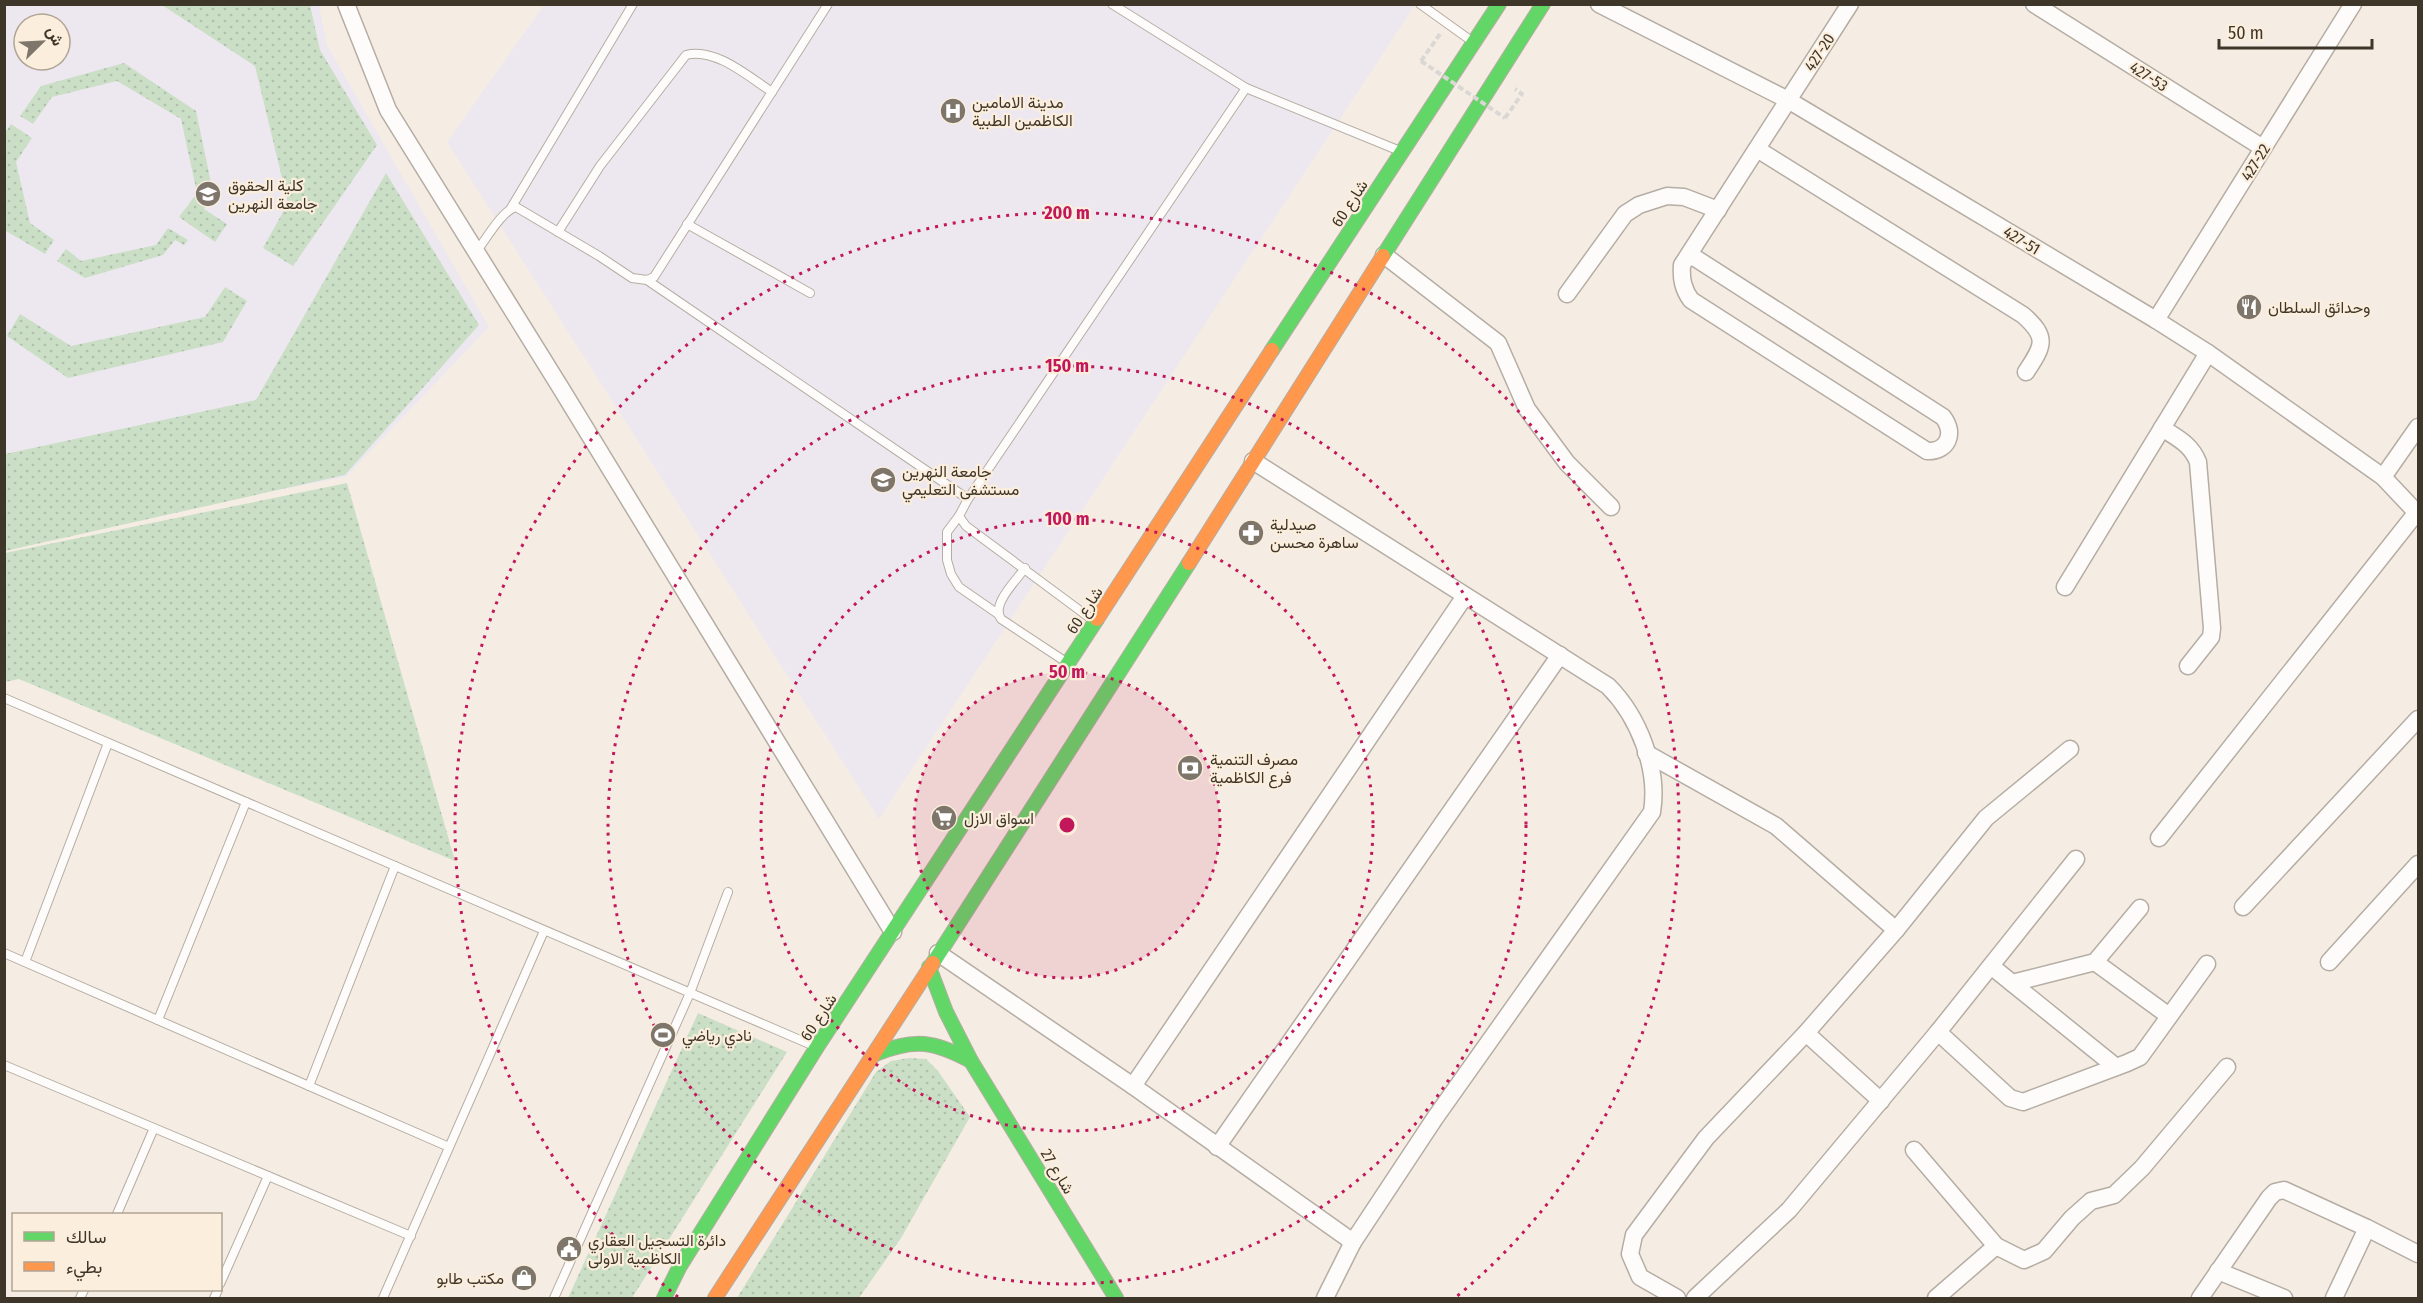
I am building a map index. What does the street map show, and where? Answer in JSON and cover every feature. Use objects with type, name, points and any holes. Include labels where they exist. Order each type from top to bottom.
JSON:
[{"type":"street","points":[[346,4],[388,110],[893,932]]},
{"type":"street","name":"شارع 60","points":[[664,1299],[680,1266],[817,1047],[1499,4]]},
{"type":"street","points":[[715,1299],[1037,803],[1543,4]]},
{"type":"street","name":"427-51","points":[[1599,4],[1788,100],[2157,320],[2208,352],[2383,477],[2418,513]]},
{"type":"street","name":"427-20","points":[[1689,255],[1850,4]]},
{"type":"street","name":"427-53","points":[[2034,4],[2264,148]]},
{"type":"street","name":"427-22","points":[[2157,320],[2353,4]]},
{"type":"street","points":[[1757,149],[2023,315],[2036,327],[2042,339],[2041,348],[2026,372]]},
{"type":"street","points":[[1567,294],[1625,214],[1639,205],[1667,196],[1684,197],[1718,210]]},
{"type":"street","points":[[1384,255],[1498,344],[1527,409],[1567,464],[1611,507]]},
{"type":"street","points":[[1689,255],[1943,417],[1949,424],[1950,436],[1945,446],[1936,452],[1927,452],[1691,300],[1684,291],[1682,277],[1682,265],[1689,255]]},
{"type":"street","points":[[2065,587],[2208,352]]},
{"type":"street","points":[[2383,477],[2418,427]]},
{"type":"street","points":[[2162,428],[2186,443],[2198,462],[2212,628],[2211,637],[2188,666]]},
{"type":"street","points":[[1253,461],[1608,686],[1623,701],[1631,715],[1646,753],[1655,796],[1652,812],[1435,1118],[1353,1242],[1325,1299]]},
{"type":"street","points":[[2159,838],[2418,513]]},
{"type":"street","points":[[1133,1086],[1465,596]]},
{"type":"street","points":[[1217,1147],[1560,655]]},
{"type":"street","points":[[2243,907],[2418,719]]},
{"type":"street","points":[[1677,1299],[1640,1277],[1630,1254],[1634,1235],[1706,1138],[1806,1033],[1896,930],[1986,818],[2070,749]]},
{"type":"street","points":[[1646,753],[1776,826],[1896,930]]},
{"type":"street","points":[[1695,1299],[1789,1210],[1938,1032],[2076,859]]},
{"type":"street","points":[[2329,962],[2418,864]]},
{"type":"street","points":[[2012,983],[2095,962],[2140,908]]},
{"type":"street","points":[[934,960],[1133,1086],[1353,1242]]},
{"type":"street","name":"شارع 27","points":[[934,960],[945,1012],[971,1061],[1116,1299]]},
{"type":"street","points":[[2095,962],[2169,1016]]},
{"type":"street","points":[[1938,1032],[2010,1098],[2023,1102],[2140,1056],[2207,964]]},
{"type":"street","points":[[1991,966],[2116,1067]]},
{"type":"street","points":[[1806,1033],[1881,1101]]},
{"type":"street","points":[[875,1054],[900,1042],[926,1042],[946,1047],[971,1061]]},
{"type":"street","points":[[1914,1150],[1996,1246],[2024,1260],[2044,1251],[2072,1218],[2091,1201],[2114,1195],[2142,1168],[2227,1067]]},
{"type":"street","points":[[2200,1299],[2269,1197],[2275,1192],[2284,1190],[2418,1254]]},
{"type":"street","points":[[2334,1299],[2367,1228]]},
{"type":"street","points":[[1936,1299],[1996,1246]]},
{"type":"street","points":[[2218,1271],[2284,1299]]},
{"type":"lane","points":[[476,252],[511,208],[633,4]]},
{"type":"lane","points":[[647,280],[654,277],[828,4]]},
{"type":"lane","points":[[1112,4],[1246,88],[1403,152]]},
{"type":"lane","points":[[1419,4],[1474,42]]},
{"type":"lane","points":[[558,232],[600,166],[686,55],[695,53],[723,61],[772,92]]},
{"type":"lane","points":[[1068,664],[1001,619],[959,587],[951,574],[947,560],[947,532],[1246,88]]},
{"type":"lane","points":[[511,208],[520,209],[632,278],[647,280],[968,498]]},
{"type":"lane","points":[[687,224],[810,293]]},
{"type":"lane","points":[[959,516],[966,526],[1095,622]]},
{"type":"lane","points":[[998,615],[998,605],[1025,568]]},
{"type":"lane","points":[[4,698],[817,1047]]},
{"type":"lane","points":[[25,962],[108,743]]},
{"type":"lane","points":[[158,1020],[246,802]]},
{"type":"lane","points":[[309,1086],[395,866]]},
{"type":"lane","points":[[554,1299],[690,993],[728,892]]},
{"type":"lane","points":[[383,1299],[544,931]]},
{"type":"lane","points":[[4,953],[449,1147]]},
{"type":"lane","points":[[5,1066],[411,1236]]},
{"type":"lane","points":[[118,1213],[154,1128]]},
{"type":"lane","points":[[222,1280],[268,1176]]},
{"type":"path","points":[[1440,34],[1421,61],[1505,118],[1522,94]]},
{"type":"shaded area","name":"كلية الحقوق جامعة النهرين","points":[[5,5],[319,5],[327,45],[489,327],[346,477],[5,543]]},
{"type":"shaded area","name":"جامعة النهرين مستشفى التعليمي","points":[[544,5],[1415,5],[879,819],[447,142]]},
{"type":"green space","points":[[162,5],[310,5],[320,50],[377,145],[293,266],[263,248],[288,203],[255,66]]},
{"type":"green space","points":[[124,63],[196,111],[213,192],[204,209],[227,224],[215,242],[179,217],[197,193],[181,119],[117,81],[52,97],[33,124],[20,116],[41,86]]},
{"type":"green space","points":[[11,124],[32,138],[16,162],[30,223],[54,240],[45,254],[6,231],[4,222],[4,134]]},
{"type":"green space","points":[[386,173],[479,325],[345,475],[5,551],[5,454],[256,400]]},
{"type":"green space","points":[[168,228],[188,240],[184,245],[175,240],[163,255],[85,278],[57,261],[66,249],[81,261],[156,245]]},
{"type":"green space","points":[[225,287],[247,301],[223,342],[68,378],[7,336],[20,314],[71,346],[205,317]]},
{"type":"green space","points":[[347,483],[455,861],[19,679],[5,682],[5,553]]},
{"type":"green space","points":[[698,1013],[787,1052],[632,1298],[568,1298]]},
{"type":"green space","points":[[909,1058],[926,1059],[938,1071],[970,1117],[901,1238],[859,1298],[737,1298],[876,1072],[891,1061]]},
{"type":"traffic: fast","points":[[1272,350],[1499,4]]},
{"type":"traffic: fast","points":[[1383,256],[1543,4]]},
{"type":"traffic: fast","points":[[933,963],[1189,563]]},
{"type":"traffic: fast","points":[[664,1298],[680,1266],[817,1047],[1097,619]]},
{"type":"traffic: fast","points":[[929,967],[946,1012],[971,1061],[1116,1298]]},
{"type":"traffic: fast","points":[[875,1054],[902,1046],[924,1044],[946,1049],[971,1061]]},
{"type":"traffic: slow","points":[[1189,563],[1383,256]]},
{"type":"traffic: slow","points":[[1097,619],[1272,350]]},
{"type":"traffic: slow","points":[[715,1298],[933,963]]},
{"type":"place","name":"مدينة الامامين الكاظمين الطبية","points":[[953,111]]},
{"type":"place","name":"كلية الحقوق جامعة النهرين","points":[[208,194]]},
{"type":"place","name":"وحدائق السلطان","points":[[2249,307]]},
{"type":"place","name":"جامعة النهرين مستشفى التعليمي","points":[[883,480]]},
{"type":"place","name":"صيدلية ساهرة محسن","points":[[1251,533]]},
{"type":"place","name":"مصرف التنمية فرع الكاظمية","points":[[1190,768]]},
{"type":"place","name":"اسواق الازل","points":[[944,818]]},
{"type":"place","name":"نادي رياضي","points":[[663,1035]]},
{"type":"place","name":"دائرة التسجيل العقاري الكاظمية الاولى","points":[[569,1249]]},
{"type":"place","name":"مكتب طابو","points":[[524,1278]]}]
